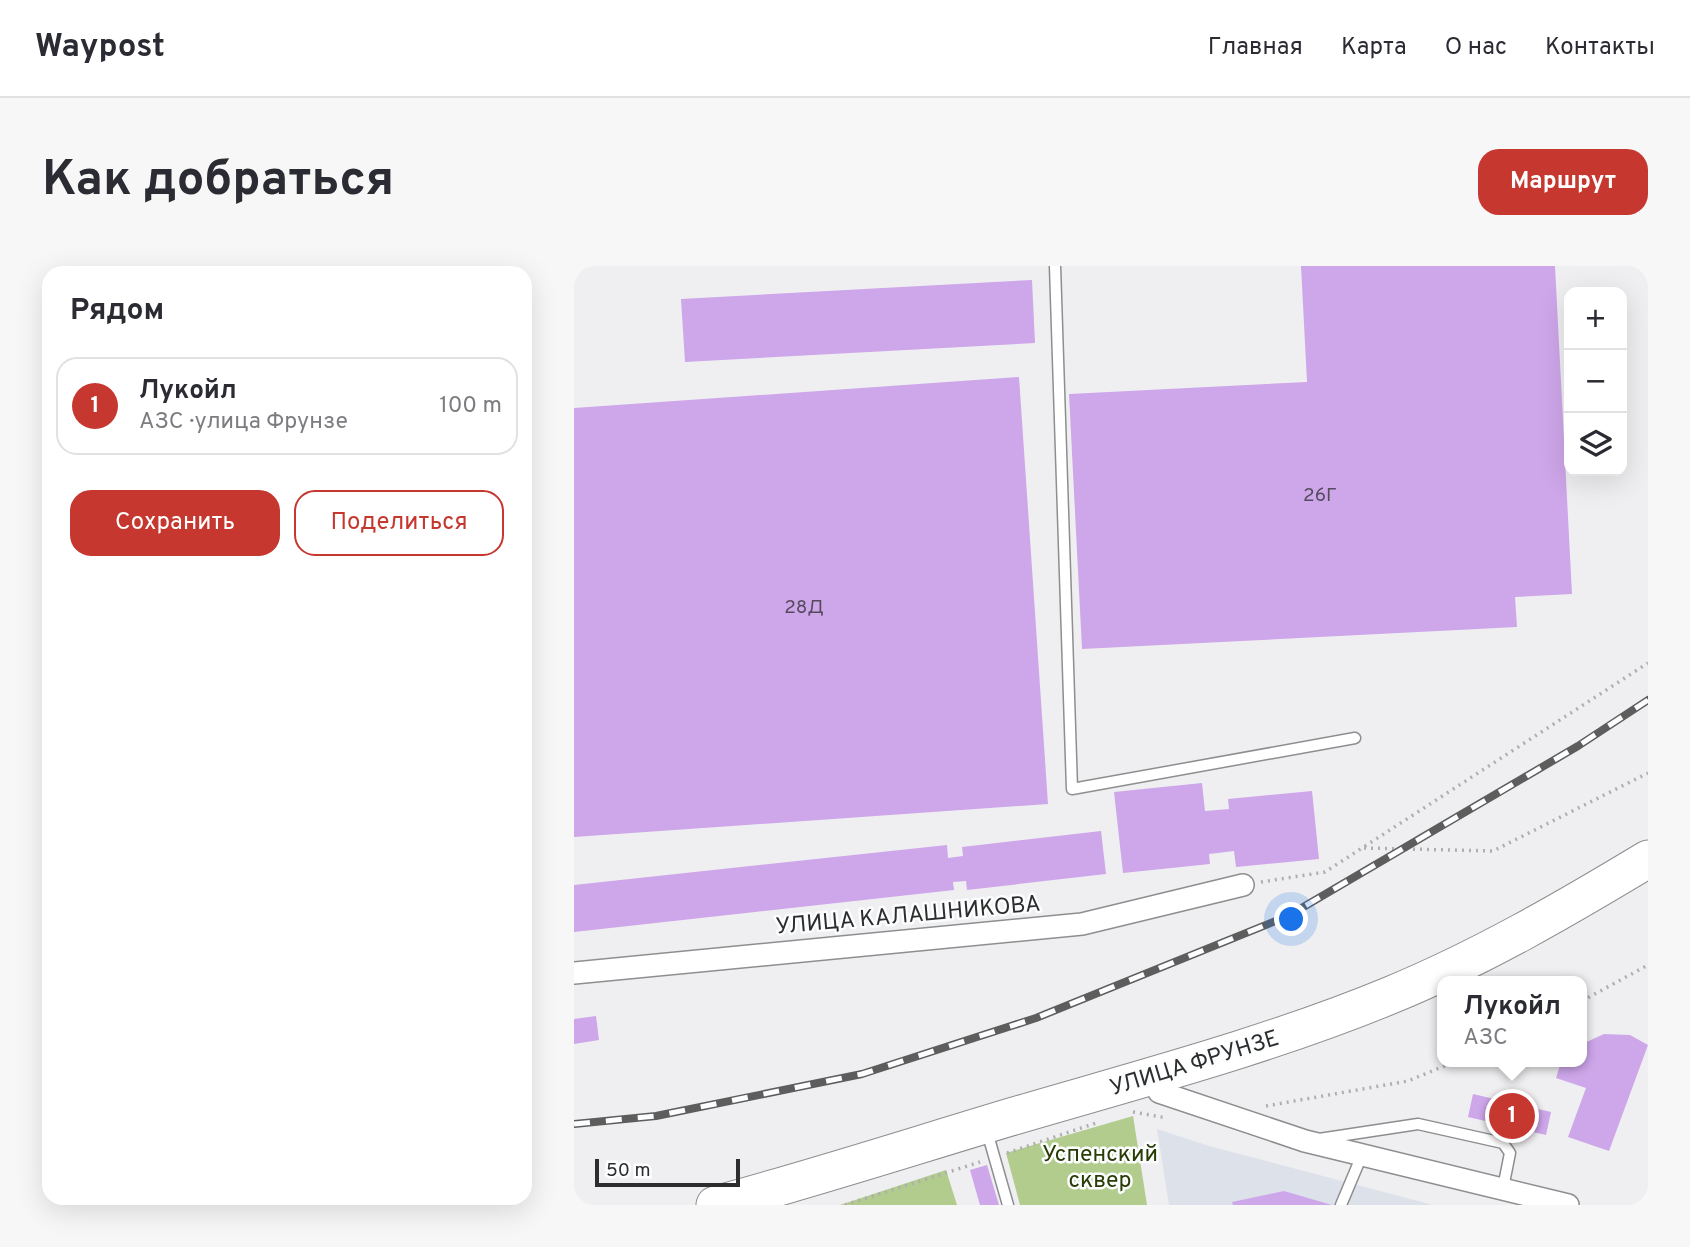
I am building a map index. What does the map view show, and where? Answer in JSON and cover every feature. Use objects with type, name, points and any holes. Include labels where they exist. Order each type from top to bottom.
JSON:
[{"type":"highway","name":"УЛИЦА ФРУНЗЕ","points":[[715,1205],[1160,1095],[1298,1030],[1448,971],[1568,908],[1648,859]]},
{"type":"highway","points":[[1482,976],[1579,925],[1648,884]]},
{"type":"highway","name":"УЛИЦА ФРУНЗЕ","points":[[781,1205],[992,1150],[1308,1047],[1437,998]]},
{"type":"street","name":"УЛИЦА КАЛАШНИКОВА","points":[[574,973],[1082,924],[1243,885]]},
{"type":"street","points":[[1160,1095],[1305,1142],[1569,1205]]},
{"type":"lane","points":[[1055,266],[1072,789],[1355,738]]},
{"type":"lane","points":[[1305,1142],[1418,1124],[1491,1140],[1503,1143],[1510,1153],[1503,1188]]},
{"type":"lane","points":[[992,1150],[1008,1205]]},
{"type":"lane","points":[[1341,1205],[1362,1155]]},
{"type":"path","points":[[1243,885],[1325,872],[1648,663]]},
{"type":"path","points":[[1362,848],[1493,851],[1648,773]]},
{"type":"path","points":[[1587,998],[1648,965]]},
{"type":"path","points":[[1262,1106],[1408,1081],[1442,1067]]},
{"type":"path","points":[[1120,1116],[1160,1095]]},
{"type":"path","points":[[845,1205],[992,1150],[1107,1120]]},
{"type":"shaded area","points":[[1157,1129],[1209,1146],[1433,1205],[1169,1205]]},
{"type":"green space","name":"Успенский сквер","points":[[1133,1116],[1147,1205],[1020,1205],[1006,1153]]},
{"type":"green space","points":[[946,1170],[957,1205],[840,1205]]},
{"type":"building","points":[[1301,266],[1555,266],[1572,594],[1515,597],[1517,627],[1082,649],[1069,394],[1307,382]]},
{"type":"building","points":[[1032,280],[1035,343],[685,362],[681,299]]},
{"type":"building","points":[[1019,377],[1048,804],[574,837],[574,408]]},
{"type":"building","points":[[1202,783],[1205,811],[1229,809],[1228,799],[1312,791],[1319,859],[1236,867],[1234,851],[1209,854],[1210,864],[1123,873],[1114,792]]},
{"type":"building","points":[[1101,831],[1106,874],[967,890],[966,881],[953,882],[954,890],[574,932],[574,885],[947,845],[948,858],[963,856],[962,847]]},
{"type":"building","points":[[596,1016],[599,1040],[574,1044],[574,1019]]},
{"type":"building","points":[[1604,1034],[1630,1035],[1648,1045],[1609,1151],[1568,1137],[1586,1088],[1556,1078],[1559,1067],[1587,1067],[1587,1042]]},
{"type":"building","points":[[1473,1094],[1551,1112],[1546,1135],[1468,1117]]},
{"type":"building","points":[[987,1165],[999,1205],[980,1205],[970,1170]]},
{"type":"building","points":[[1284,1191],[1332,1205],[1233,1205],[1232,1202]]},
{"type":"railway","points":[[574,1124],[656,1116],[862,1074],[1036,1018],[1288,916],[1578,746],[1648,700]]},
{"type":"place","name":"Лукойл","points":[[1512,1116]]}]
